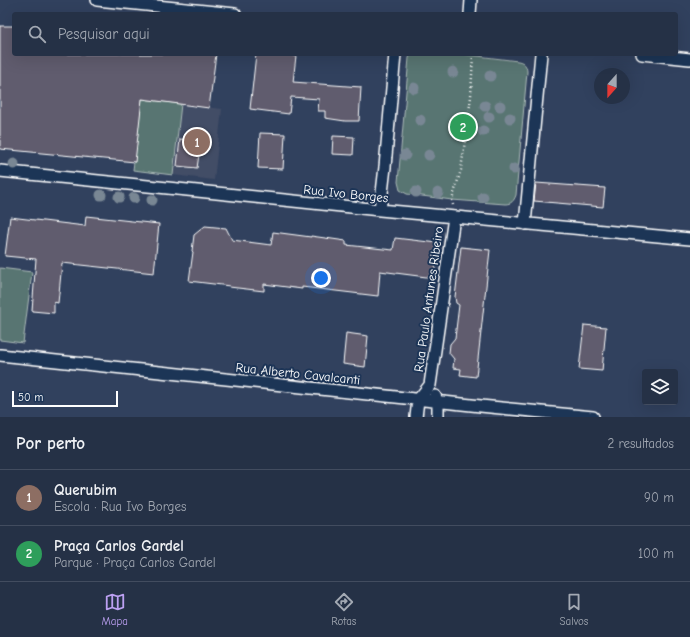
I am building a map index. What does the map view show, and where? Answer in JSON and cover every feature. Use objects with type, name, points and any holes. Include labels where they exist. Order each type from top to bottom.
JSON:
[{"type":"street","points":[[97,0],[216,12]]},
{"type":"street","points":[[470,12],[471,0]]},
{"type":"street","points":[[380,210],[395,56]]},
{"type":"street","points":[[525,224],[541,56]]},
{"type":"street","points":[[661,56],[690,59]]},
{"type":"street","name":"Rua Ivo Borges","points":[[0,171],[380,210],[690,239]]},
{"type":"street","name":"Rua Paulo Antunes Ribeiro","points":[[418,400],[430,385],[454,217]]},
{"type":"street","name":"Rua Alberto Cavalcanti","points":[[0,354],[418,400],[593,417]]},
{"type":"street","name":"Rua Paulo Antunes Ribeiro","points":[[430,385],[438,402],[438,417]]},
{"type":"street","points":[[416,417],[418,400]]},
{"type":"path","points":[[454,217],[452,200],[461,170],[471,97],[473,56]]},
{"type":"shaded area","points":[[181,104],[222,109],[214,180],[173,175]]},
{"type":"green space","points":[[410,56],[477,56],[518,61],[525,65],[527,72],[516,195],[511,203],[505,204],[452,200],[407,194],[400,190],[398,182]]},
{"type":"green space","points":[[142,99],[181,104],[173,175],[133,170]]},
{"type":"green space","points":[[0,268],[32,272],[23,343],[0,340]]},
{"type":"building","points":[[0,26],[12,26],[12,56],[216,56],[209,108],[142,99],[135,162],[0,149]]},
{"type":"building","points":[[256,56],[296,56],[293,82],[361,87],[359,121],[345,121],[325,118],[325,111],[318,111],[319,99],[291,97],[289,114],[250,109]]},
{"type":"building","points":[[260,133],[285,134],[283,169],[258,168]]},
{"type":"building","points":[[333,136],[354,137],[353,155],[332,154]]},
{"type":"building","points":[[180,139],[194,141],[193,147],[200,148],[197,168],[177,166]]},
{"type":"building","points":[[536,183],[605,188],[603,207],[534,201]]},
{"type":"building","points":[[86,216],[159,224],[154,273],[62,263],[58,303],[54,302],[54,313],[32,311],[36,259],[5,256],[10,217],[85,226]]},
{"type":"building","points":[[205,226],[226,228],[232,240],[271,245],[273,232],[346,241],[346,245],[393,250],[395,238],[438,243],[434,278],[380,271],[378,296],[264,284],[264,291],[189,281],[194,235]]},
{"type":"building","points":[[461,247],[490,250],[476,377],[460,375],[461,369],[453,368],[454,359],[449,353],[450,344],[455,338],[459,305],[456,303],[455,297]]},
{"type":"building","points":[[584,325],[606,327],[602,371],[579,369]]},
{"type":"building","points":[[346,333],[368,336],[365,367],[343,364]]},
{"type":"place","name":"Praça Carlos Gardel","points":[[463,127]]},
{"type":"place","name":"Querubim","points":[[197,142]]}]
